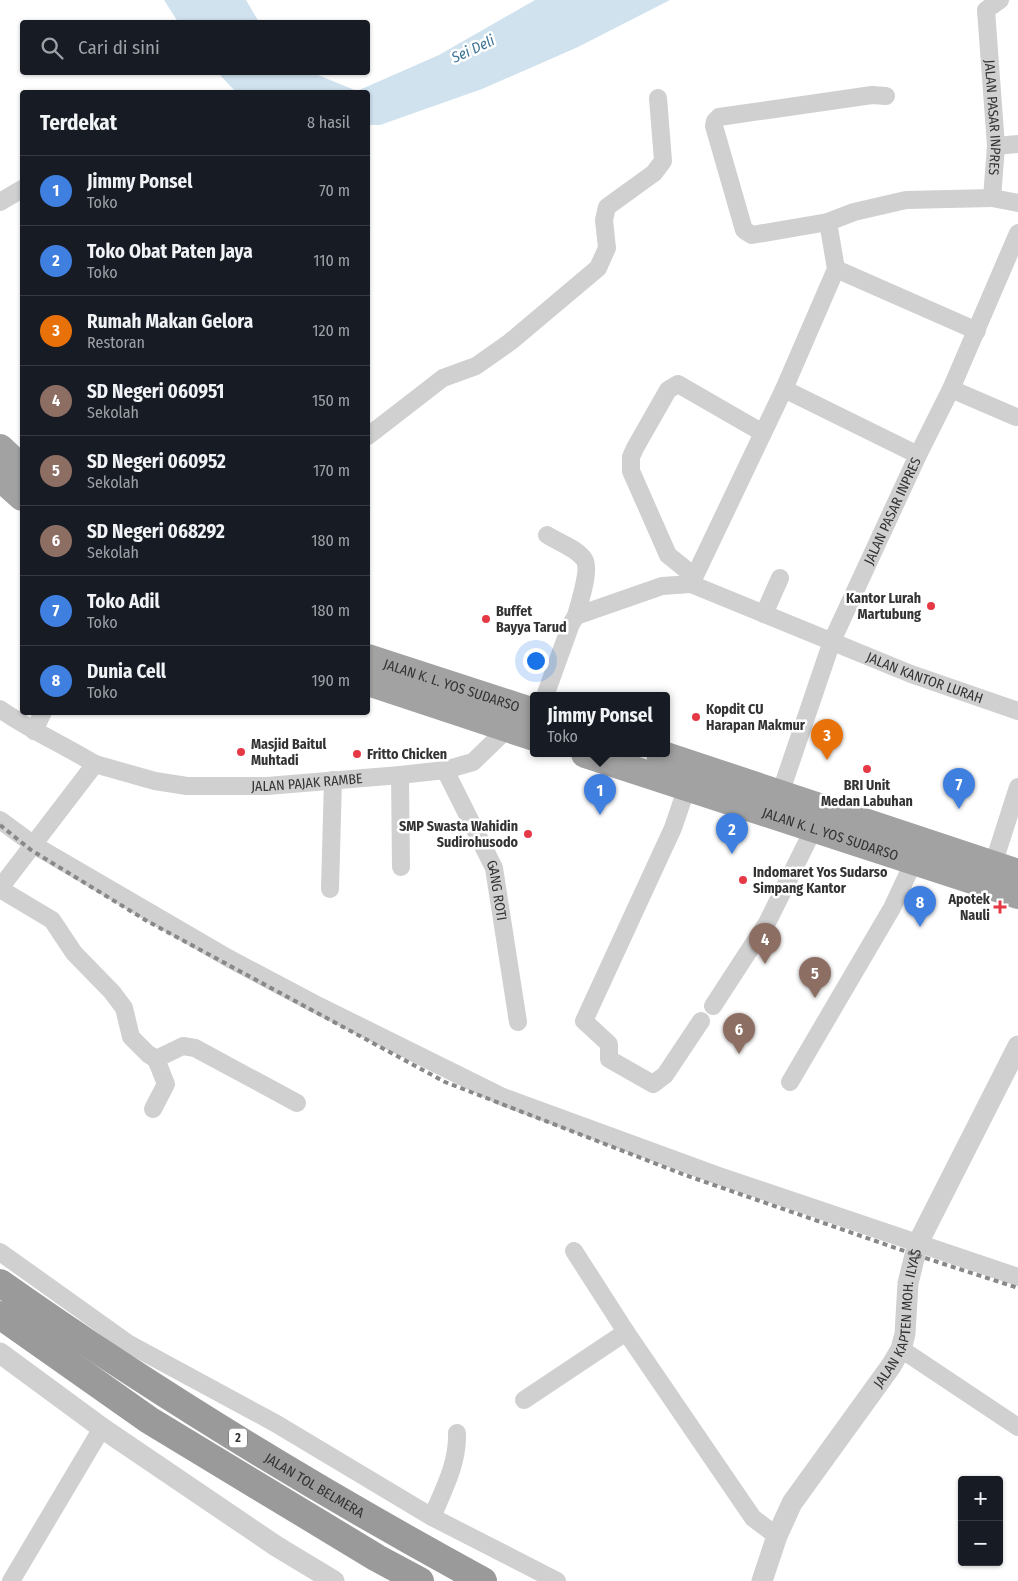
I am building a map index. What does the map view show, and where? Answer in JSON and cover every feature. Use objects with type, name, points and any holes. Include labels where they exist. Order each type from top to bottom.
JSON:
[{"type":"highway","points":[[0,448],[20,467]]},
{"type":"highway","points":[[0,477],[20,496]]},
{"type":"highway","name":"JALAN K. L. YOS SUDARSO","points":[[370,659],[526,725]]},
{"type":"highway","name":"JALAN K. L. YOS SUDARSO","points":[[370,683],[526,725]]},
{"type":"highway","name":"JALAN K. L. YOS SUDARSO","points":[[599,757],[780,794],[989,869],[1018,894]]},
{"type":"highway","name":"JALAN K. L. YOS SUDARSO","points":[[664,757],[690,776],[814,828],[914,861],[989,869]]},
{"type":"highway","name":"JALAN TOL BELMERA","points":[[0,1283],[173,1398],[422,1547],[483,1581]]},
{"type":"highway","name":"2","points":[[0,1315],[150,1420],[369,1553],[420,1581]]},
{"type":"street","name":"JALAN PASAR INPRES","points":[[992,198],[996,146],[993,5]]},
{"type":"street","points":[[886,96],[872,95],[719,117],[715,121],[714,126],[744,230],[748,234],[828,222],[854,212],[906,200],[992,198],[1018,203]]},
{"type":"street","points":[[370,434],[443,378],[476,366],[510,342],[598,268],[604,258],[606,248],[604,220],[607,207],[654,173],[663,161],[658,98]]},
{"type":"street","points":[[996,146],[1018,144]]},
{"type":"street","points":[[0,202],[20,190]]},
{"type":"street","points":[[693,580],[784,388],[836,269],[828,222]]},
{"type":"street","name":"JALAN PASAR INPRES","points":[[780,794],[832,641],[918,455],[951,389],[1018,233]]},
{"type":"street","points":[[836,269],[977,331]]},
{"type":"street","points":[[693,580],[668,555],[631,471],[631,457],[635,448],[668,390],[678,384],[685,386],[763,433]]},
{"type":"street","points":[[784,388],[918,455]]},
{"type":"street","points":[[951,389],[1016,417]]},
{"type":"street","points":[[547,535],[579,554],[585,562],[586,574],[576,616],[571,624],[547,692]]},
{"type":"street","points":[[764,614],[780,578]]},
{"type":"street","points":[[576,616],[662,586],[693,580]]},
{"type":"street","name":"JALAN KANTOR LURAH","points":[[693,580],[764,614],[911,674],[1016,704]]},
{"type":"street","name":"JALAN PAJAK RAMBE","points":[[0,709],[34,731],[61,743],[95,764],[155,781],[187,786],[267,786],[445,770],[473,762],[526,725]]},
{"type":"street","points":[[34,731],[42,715]]},
{"type":"street","points":[[95,764],[0,888],[52,920],[74,953],[112,992],[124,1008],[131,1037],[148,1054],[156,1059],[166,1084],[153,1109]]},
{"type":"street","name":"GANG ROTI","points":[[445,770],[494,868],[518,1022]]},
{"type":"street","points":[[400,775],[401,867]]},
{"type":"street","points":[[690,776],[673,828],[584,1021],[609,1044],[609,1059],[653,1084],[665,1075],[701,1021]]},
{"type":"street","points":[[330,889],[333,780]]},
{"type":"street","points":[[989,869],[1018,787]]},
{"type":"street","points":[[0,820],[34,845],[245,967],[416,1055],[503,1097],[707,1172],[1018,1277]]},
{"type":"street","points":[[713,1006],[767,923],[814,828]]},
{"type":"street","points":[[790,1082],[892,908],[914,861]]},
{"type":"street","points":[[156,1059],[183,1046],[195,1048],[296,1102]]},
{"type":"street","name":"JALAN KAPTEN MOH. ILYAS","points":[[762,1581],[777,1536],[792,1503],[891,1366],[901,1349],[908,1283],[918,1243],[1018,1046]]},
{"type":"street","points":[[574,1251],[626,1332],[753,1518],[777,1536]]},
{"type":"street","points":[[0,1252],[129,1344],[275,1423],[432,1517],[557,1581]]},
{"type":"street","points":[[524,1400],[626,1332]]},
{"type":"street","points":[[901,1349],[1018,1428]]},
{"type":"street","points":[[0,1353],[102,1428],[276,1546],[334,1581]]},
{"type":"street","points":[[11,1581],[102,1428]]},
{"type":"street","points":[[432,1517],[452,1471],[458,1449],[457,1433]]},
{"type":"water","points":[[164,0],[246,0],[258,20],[177,20]]},
{"type":"water","name":"Sei Deli","points":[[535,0],[670,0],[578,47],[482,89],[380,125],[370,125],[370,90],[359,90],[439,55]]},
{"type":"water","points":[[220,75],[318,75],[355,90],[234,90]]},
{"type":"railway","points":[[0,825],[31,850],[147,921],[445,1082],[685,1175],[913,1254],[1018,1288]]},
{"type":"place","name":"Kantor Lurah Martubung","points":[[931,606]]},
{"type":"place","name":"Buffet Bayya Tarud","points":[[486,619]]},
{"type":"place","name":"Kopdit CU Harapan Makmur","points":[[696,717]]},
{"type":"place","name":"Masjid Baitul Muhtadi","points":[[241,752]]},
{"type":"place","name":"Fritto Chicken","points":[[357,754]]},
{"type":"place","name":"Rumah Makan Gelora","points":[[827,760]]},
{"type":"place","name":"BRI Unit Medan Labuhan","points":[[867,769]]},
{"type":"place","name":"Toko Adil","points":[[959,809]]},
{"type":"place","name":"Jimmy Ponsel","points":[[600,815]]},
{"type":"place","name":"SMP Swasta Wahidin Sudirohusodo","points":[[528,834]]},
{"type":"place","name":"Toko Obat Paten Jaya","points":[[732,854]]},
{"type":"place","name":"Indomaret Yos Sudarso Simpang Kantor","points":[[743,880]]},
{"type":"place","name":"Apotek Nauli","points":[[1000,907]]},
{"type":"place","name":"Dunia Cell","points":[[920,927]]},
{"type":"place","name":"SD Negeri 060951","points":[[765,964]]},
{"type":"place","name":"SD Negeri 060952","points":[[815,998]]},
{"type":"place","name":"SD Negeri 068292","points":[[739,1054]]}]
